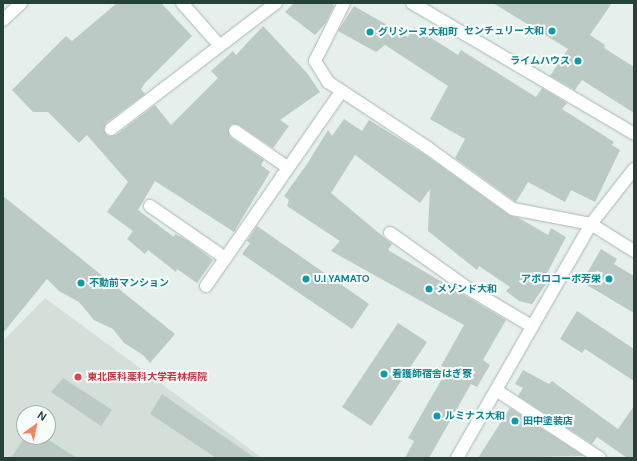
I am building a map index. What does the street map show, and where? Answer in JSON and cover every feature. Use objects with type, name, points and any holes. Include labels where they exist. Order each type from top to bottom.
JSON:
[{"type":"street","points":[[3,20],[21,3]]},
{"type":"street","points":[[182,3],[220,46]]},
{"type":"street","points":[[111,130],[276,3]]},
{"type":"street","points":[[344,3],[315,61],[328,82],[428,148],[513,209],[591,224],[634,251]]},
{"type":"street","points":[[412,3],[634,134]]},
{"type":"street","points":[[206,286],[287,167],[341,92]]},
{"type":"street","points":[[235,130],[287,167]]},
{"type":"street","points":[[457,458],[534,327],[591,224],[634,169]]},
{"type":"street","points":[[150,206],[225,258]]},
{"type":"street","points":[[390,232],[469,289],[534,327]]},
{"type":"street","points":[[496,390],[600,458]]},
{"type":"shaded area","name":"東北医科薬科大学若林病院","points":[[45,298],[262,458],[3,458],[3,341]]},
{"type":"building","points":[[117,3],[161,3],[192,36],[145,83],[141,89],[145,94],[106,123],[104,130],[108,136],[116,135],[155,105],[171,125],[218,78],[211,71],[233,51],[236,55],[263,26],[307,73],[320,92],[280,120],[289,126],[273,148],[239,125],[232,124],[229,127],[230,137],[264,160],[261,165],[270,172],[234,232],[155,181],[138,210],[174,237],[175,234],[188,241],[213,260],[197,283],[177,269],[176,272],[148,250],[145,254],[127,239],[133,231],[107,212],[128,182],[87,135],[79,143],[48,112],[33,112],[12,90],[66,36],[72,41]]},
{"type":"building","points":[[294,3],[332,3],[334,6],[325,24],[315,35],[285,12]]},
{"type":"building","points":[[493,3],[612,3],[590,35],[605,45],[604,48],[634,67],[634,113],[582,80],[575,90],[550,76],[568,49]]},
{"type":"building","points":[[354,6],[408,37],[414,27],[458,55],[461,50],[536,97],[542,88],[567,103],[562,109],[614,142],[612,145],[620,150],[595,202],[571,190],[565,202],[528,182],[516,202],[455,158],[465,139],[430,119],[448,86],[385,45],[376,52],[338,31]]},
{"type":"building","points":[[344,119],[362,131],[369,120],[424,154],[509,215],[519,218],[548,235],[551,228],[566,237],[544,279],[548,281],[532,304],[519,301],[506,291],[510,287],[479,266],[477,270],[428,231],[430,189],[420,203],[355,155],[331,193],[392,244],[388,250],[506,320],[483,360],[490,365],[477,387],[471,384],[429,458],[405,458],[414,441],[408,438],[447,370],[441,366],[464,325],[331,251],[340,241],[287,206],[289,200],[284,196],[307,164],[328,130],[332,136]]},
{"type":"building","name":"不動前マンション","points":[[3,196],[175,334],[150,363],[143,355],[124,343],[113,329],[94,320],[79,302],[59,291],[47,279],[3,333]]},
{"type":"building","name":"U.I YAMATO","points":[[257,226],[369,304],[352,329],[242,254],[250,243],[247,241]]},
{"type":"building","name":"アポロコーポ芳栄","points":[[601,249],[617,259],[614,264],[634,276],[634,313],[582,282]]},
{"type":"building","points":[[577,311],[634,349],[634,381],[585,349],[582,353],[560,339]]},
{"type":"building","name":"看護師宿舎はぎ寮","points":[[398,323],[427,342],[371,426],[342,407]]},
{"type":"building","points":[[523,370],[549,384],[552,381],[618,429],[634,406],[634,458],[627,458],[597,437],[592,444],[518,396],[523,388],[515,384]]},
{"type":"building","points":[[63,378],[112,410],[101,426],[51,392]]},
{"type":"building","points":[[162,394],[255,458],[216,458],[150,414]]},
{"type":"building","name":"田中塗装店","points":[[510,408],[584,456],[478,458]]},
{"type":"building","points":[[20,445],[56,445],[77,458],[11,458]]},
{"type":"place","name":"センチュリー大和","points":[[552,31]]},
{"type":"place","name":"グリシーヌ大和町","points":[[370,32]]},
{"type":"place","name":"ライムハウス","points":[[578,61]]},
{"type":"place","name":"U.I YAMATO","points":[[306,279]]},
{"type":"place","name":"アポロコーポ芳栄","points":[[609,279]]},
{"type":"place","name":"不動前マンション","points":[[81,283]]},
{"type":"place","name":"メゾンド大和","points":[[429,289]]},
{"type":"place","name":"看護師宿舎はぎ寮","points":[[384,374]]},
{"type":"place","name":"東北医科薬科大学若林病院","points":[[78,377]]},
{"type":"place","name":"ルミナス大和","points":[[437,416]]},
{"type":"place","name":"田中塗装店","points":[[515,421]]}]
